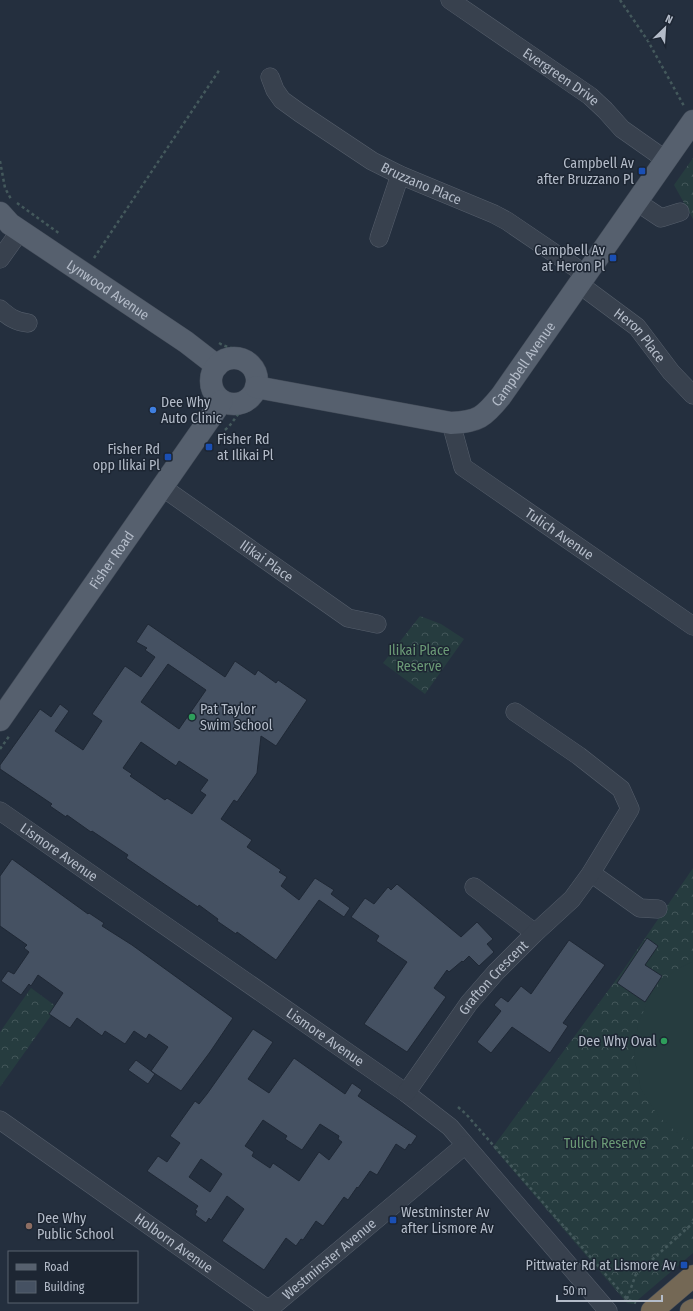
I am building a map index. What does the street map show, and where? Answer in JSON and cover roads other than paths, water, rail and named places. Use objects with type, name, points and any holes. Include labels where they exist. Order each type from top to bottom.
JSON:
[{"type":"highway","points":[[652,1311],[693,1276]]},
{"type":"main road","name":"Campbell Avenue","points":[[261,379],[450,423],[463,423],[480,418],[502,396],[637,202],[666,160],[690,116]]},
{"type":"main road","name":"Lynwood Avenue","points":[[0,213],[10,224],[186,342],[217,366]]},
{"type":"main road","points":[[230,358],[245,360],[251,365],[257,379],[261,379],[254,393],[246,401],[234,404],[222,401],[216,396],[212,388],[211,381],[217,366],[230,358]]},
{"type":"main road","name":"Fisher Road","points":[[0,720],[222,401]]},
{"type":"street","name":"Evergreen Drive","points":[[450,0],[590,96],[622,129],[666,160]]},
{"type":"street","name":"Bruzzano Place","points":[[270,77],[275,90],[282,100],[372,161],[400,175],[494,214],[507,221],[582,279]]},
{"type":"street","points":[[378,238],[400,175]]},
{"type":"street","points":[[637,202],[661,218],[680,212]]},
{"type":"street","points":[[0,260],[20,231]]},
{"type":"street","name":"Heron Place","points":[[582,279],[637,327],[671,372],[693,395]]},
{"type":"street","points":[[1,313],[19,322],[28,323]]},
{"type":"street","name":"Tulich Avenue","points":[[450,423],[463,467],[693,626]]},
{"type":"street","name":"Ilikai Place","points":[[162,488],[348,618],[376,624]]},
{"type":"street","name":"Grafton Crescent","points":[[406,1093],[469,1003],[496,972],[572,899],[591,873],[630,809],[621,789],[579,756],[515,712]]},
{"type":"street","name":"Lismore Avenue","points":[[0,811],[406,1093],[450,1127],[608,1311]]},
{"type":"street","points":[[591,873],[640,908],[658,908]]},
{"type":"street","points":[[474,887],[536,933]]},
{"type":"street","name":"Holborn Avenue","points":[[0,1120],[268,1310]]},
{"type":"street","name":"Westminster Avenue","points":[[268,1310],[465,1146]]},
{"type":"place","name":"Campbell Av after Bruzzano Pl","points":[[642,171]]},
{"type":"place","name":"Campbell Av at Heron Pl","points":[[613,258]]},
{"type":"place","name":"Dee Why Auto Clinic","points":[[153,410]]},
{"type":"place","name":"Fisher Rd at Ilikai Pl","points":[[209,447]]},
{"type":"place","name":"Fisher Rd opp Ilikai Pl","points":[[168,457]]},
{"type":"place","name":"Pat Taylor Swim School","points":[[192,717]]},
{"type":"place","name":"Dee Why Oval","points":[[664,1041]]},
{"type":"place","name":"Westminster Av after Lismore Av","points":[[393,1220]]},
{"type":"place","name":"Dee Why Public School","points":[[29,1226]]},
{"type":"place","name":"Pittwater Rd at Lismore Av","points":[[684,1265]]},
{"type":"park label","name":"Ilikai Place Reserve","points":[[419,658]]},
{"type":"park label","name":"Tulich Reserve","points":[[605,1143]]}]
